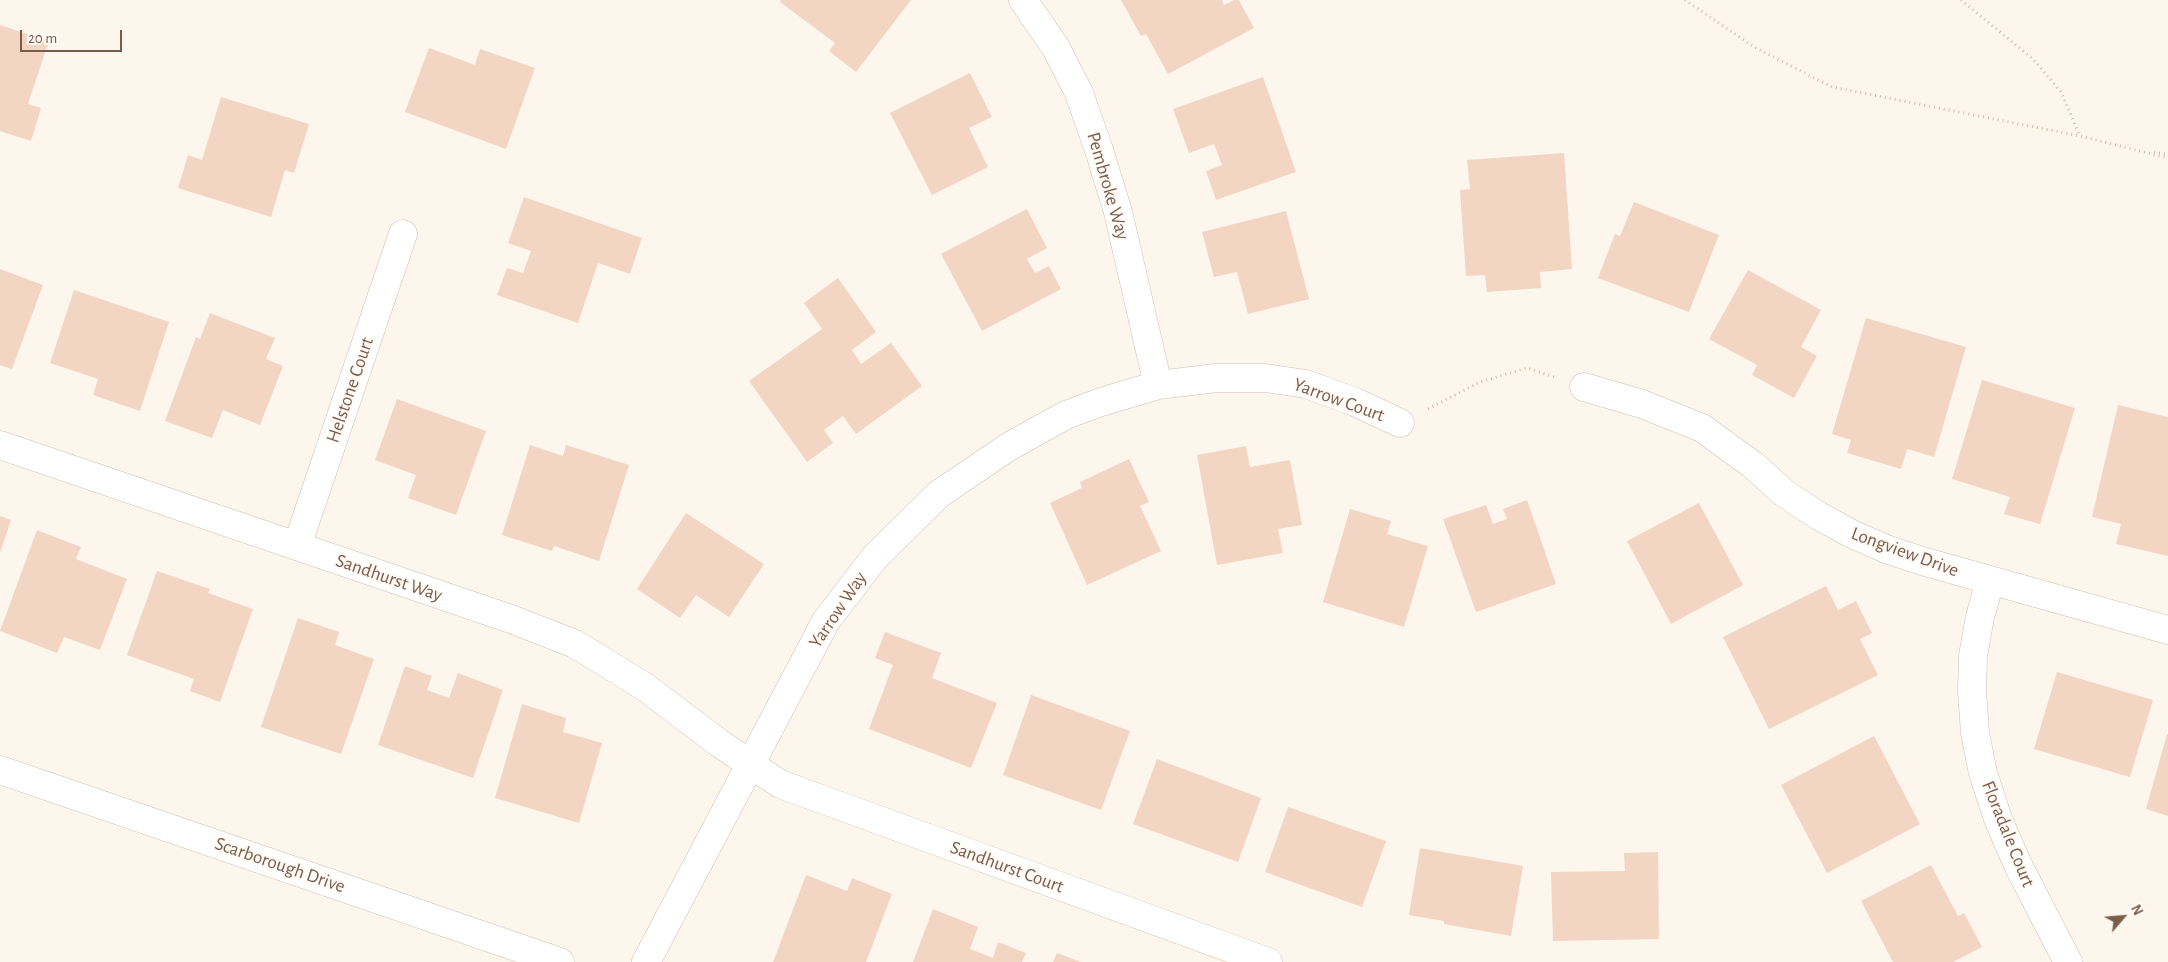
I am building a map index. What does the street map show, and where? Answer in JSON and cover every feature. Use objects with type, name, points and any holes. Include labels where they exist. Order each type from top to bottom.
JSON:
[{"type":"street","name":"Pembroke Way","points":[[1023,0],[1060,55],[1079,93],[1100,150],[1118,212],[1158,385]]},
{"type":"street","name":"Helstone Court","points":[[297,546],[403,234]]},
{"type":"street","name":"Yarrow Court","points":[[1158,385],[1216,378],[1265,378],[1306,384],[1355,402],[1400,423]]},
{"type":"street","name":"Yarrow Way","points":[[646,962],[826,622],[874,557],[939,494],[1010,446],[1066,415],[1101,402],[1158,385]]},
{"type":"street","name":"Longview Drive","points":[[1584,387],[1649,407],[1702,428],[1752,465],[1784,493],[1819,516],[1852,534],[1922,561],[2168,630]]},
{"type":"street","name":"Sandhurst Way","points":[[0,445],[297,546],[575,644],[645,687],[719,743],[751,764]]},
{"type":"street","name":"Floradale Court","points":[[1990,581],[1980,617],[1973,656],[1972,691],[1975,733],[1983,773],[1998,819],[2018,864],[2068,962]]},
{"type":"street","name":"Sandhurst Court","points":[[751,764],[780,784],[1268,962]]},
{"type":"street","name":"Scarborough Drive","points":[[0,770],[527,949],[560,962]]},
{"type":"path","points":[[1685,0],[1754,47],[1832,87],[2080,136],[2168,156]]},
{"type":"path","points":[[1961,0],[2034,59],[2061,92],[2080,136]]},
{"type":"path","points":[[1400,423],[1480,382],[1527,368],[1584,387]]},
{"type":"building","points":[[781,0],[911,0],[856,72],[829,51],[835,43],[780,2]]},
{"type":"building","points":[[1121,0],[1222,0],[1224,5],[1234,0],[1239,0],[1254,28],[1168,74],[1146,34],[1141,36]]},
{"type":"building","points":[[0,25],[49,41],[28,104],[41,108],[31,141],[0,131]]},
{"type":"building","points":[[429,48],[475,65],[480,49],[535,68],[506,149],[405,112]]},
{"type":"building","points":[[970,73],[992,117],[969,128],[988,167],[932,195],[890,113]]},
{"type":"building","points":[[1263,77],[1296,172],[1216,200],[1206,171],[1222,165],[1214,144],[1189,153],[1173,109]]},
{"type":"building","points":[[221,97],[309,124],[294,173],[285,170],[271,217],[178,188],[188,155],[202,160]]},
{"type":"building","points":[[1564,153],[1572,269],[1540,272],[1541,288],[1487,292],[1485,275],[1466,276],[1460,190],[1470,189],[1467,160]]},
{"type":"building","points":[[524,197],[642,238],[630,274],[598,263],[578,323],[497,295],[507,268],[523,273],[531,251],[508,243]]},
{"type":"building","points":[[1634,202],[1719,235],[1689,312],[1598,278],[1615,234],[1620,236]]},
{"type":"building","points":[[1027,209],[1047,248],[1027,259],[1035,273],[1049,266],[1061,289],[982,331],[941,254]]},
{"type":"building","points":[[1286,211],[1309,299],[1248,314],[1237,272],[1214,277],[1202,232]]},
{"type":"building","points":[[0,269],[43,285],[12,369],[0,365]]},
{"type":"building","points":[[1748,270],[1821,310],[1801,347],[1817,356],[1794,398],[1752,375],[1757,365],[1709,339]]},
{"type":"building","points":[[838,278],[876,332],[852,350],[861,364],[891,343],[922,386],[856,434],[843,416],[824,430],[833,443],[807,462],[749,381],[822,329],[804,303]]},
{"type":"building","points":[[74,290],[169,322],[140,411],[93,395],[98,379],[50,363]]},
{"type":"building","points":[[210,313],[275,338],[266,359],[283,366],[260,425],[223,410],[212,438],[165,421],[196,337],[200,339]]},
{"type":"building","points":[[1866,318],[1966,347],[1934,457],[1907,449],[1901,469],[1847,453],[1851,440],[1832,434]]},
{"type":"building","points":[[1982,380],[2075,408],[2040,524],[2004,514],[2010,497],[1952,479]]},
{"type":"building","points":[[397,399],[486,431],[456,515],[408,498],[416,475],[375,460]]},
{"type":"building","points":[[2118,405],[2168,417],[2168,556],[2116,544],[2121,524],[2092,517]]},
{"type":"building","points":[[530,445],[563,456],[566,445],[629,465],[599,561],[554,546],[552,551],[502,535]]},
{"type":"building","points":[[1246,446],[1250,467],[1290,460],[1302,525],[1278,529],[1283,553],[1217,565],[1197,455]]},
{"type":"building","points":[[1129,459],[1149,502],[1140,506],[1161,551],[1087,585],[1050,503],[1082,488],[1080,482]]},
{"type":"building","points":[[1527,500],[1556,584],[1476,612],[1443,519],[1486,505],[1493,524],[1507,519],[1503,509]]},
{"type":"building","points":[[1699,503],[1743,585],[1671,624],[1627,541]]},
{"type":"building","points":[[1350,509],[1391,521],[1387,534],[1428,546],[1404,627],[1323,602]]},
{"type":"building","points":[[686,513],[764,564],[729,617],[696,595],[680,618],[637,589]]},
{"type":"building","points":[[0,516],[11,520],[0,553]]},
{"type":"building","points":[[37,530],[81,547],[76,559],[127,579],[100,650],[64,637],[57,653],[0,631]]},
{"type":"building","points":[[157,571],[210,589],[208,593],[253,609],[220,702],[190,691],[194,679],[127,655]]},
{"type":"building","points":[[1826,586],[1838,610],[1856,601],[1872,633],[1860,639],[1878,675],[1769,729],[1723,637]]},
{"type":"building","points":[[298,618],[339,632],[335,645],[374,659],[341,754],[261,727]]},
{"type":"building","points":[[885,632],[941,653],[932,678],[997,703],[971,768],[869,729],[893,665],[875,658]]},
{"type":"building","points":[[405,666],[432,676],[427,690],[449,698],[458,673],[503,690],[473,778],[378,745]]},
{"type":"building","points":[[2057,672],[2153,700],[2130,777],[2034,749]]},
{"type":"building","points":[[1031,695],[1130,731],[1101,810],[1003,775]]},
{"type":"building","points":[[522,704],[566,718],[563,732],[602,743],[579,823],[495,798]]},
{"type":"building","points":[[2168,734],[2168,816],[2146,809]]},
{"type":"building","points":[[1874,736],[1920,824],[1827,873],[1781,785]]},
{"type":"building","points":[[1157,759],[1261,798],[1238,862],[1133,824]]},
{"type":"building","points":[[1288,807],[1386,841],[1362,907],[1265,872]]},
{"type":"building","points":[[1420,848],[1523,866],[1511,936],[1444,924],[1444,921],[1409,915]]},
{"type":"building","points":[[1658,852],[1659,939],[1553,941],[1551,872],[1625,871],[1624,853]]},
{"type":"building","points":[[1931,865],[1958,916],[1964,913],[1982,947],[1953,962],[1893,962],[1861,901]]},
{"type":"building","points":[[806,875],[847,891],[852,878],[892,894],[866,962],[773,962]]},
{"type":"building","points":[[933,909],[978,927],[970,949],[993,958],[998,942],[1026,953],[1022,962],[913,962]]},
{"type":"building","points":[[1057,953],[1081,962],[1053,962]]}]
